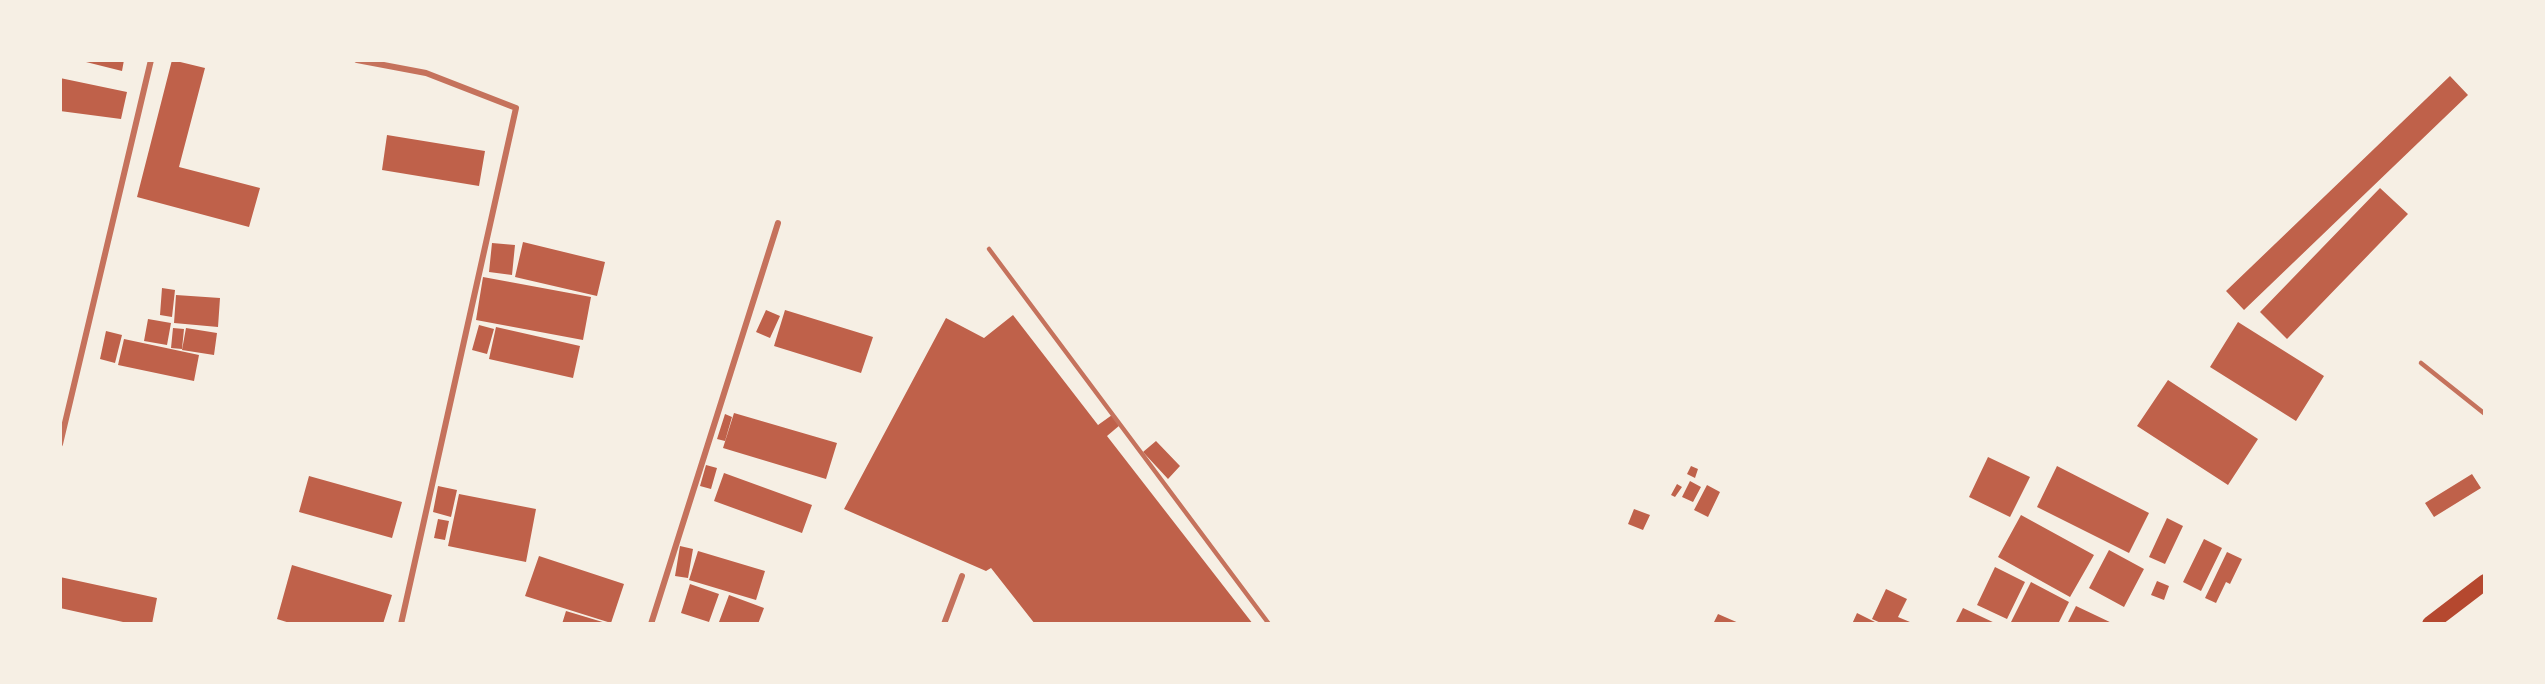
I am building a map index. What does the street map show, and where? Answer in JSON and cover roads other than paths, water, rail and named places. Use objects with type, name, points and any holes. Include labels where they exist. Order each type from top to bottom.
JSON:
[{"type":"highway","points":[[2430,624],[2485,582]]},
{"type":"street","points":[[60,444],[151,60]]},
{"type":"street","points":[[357,60],[426,73],[516,108],[401,624]]},
{"type":"street","points":[[651,624],[778,223]]},
{"type":"street","points":[[944,624],[962,576]]},
{"type":"lane","points":[[989,249],[1269,624]]},
{"type":"lane","points":[[2421,363],[2485,414]]}]
